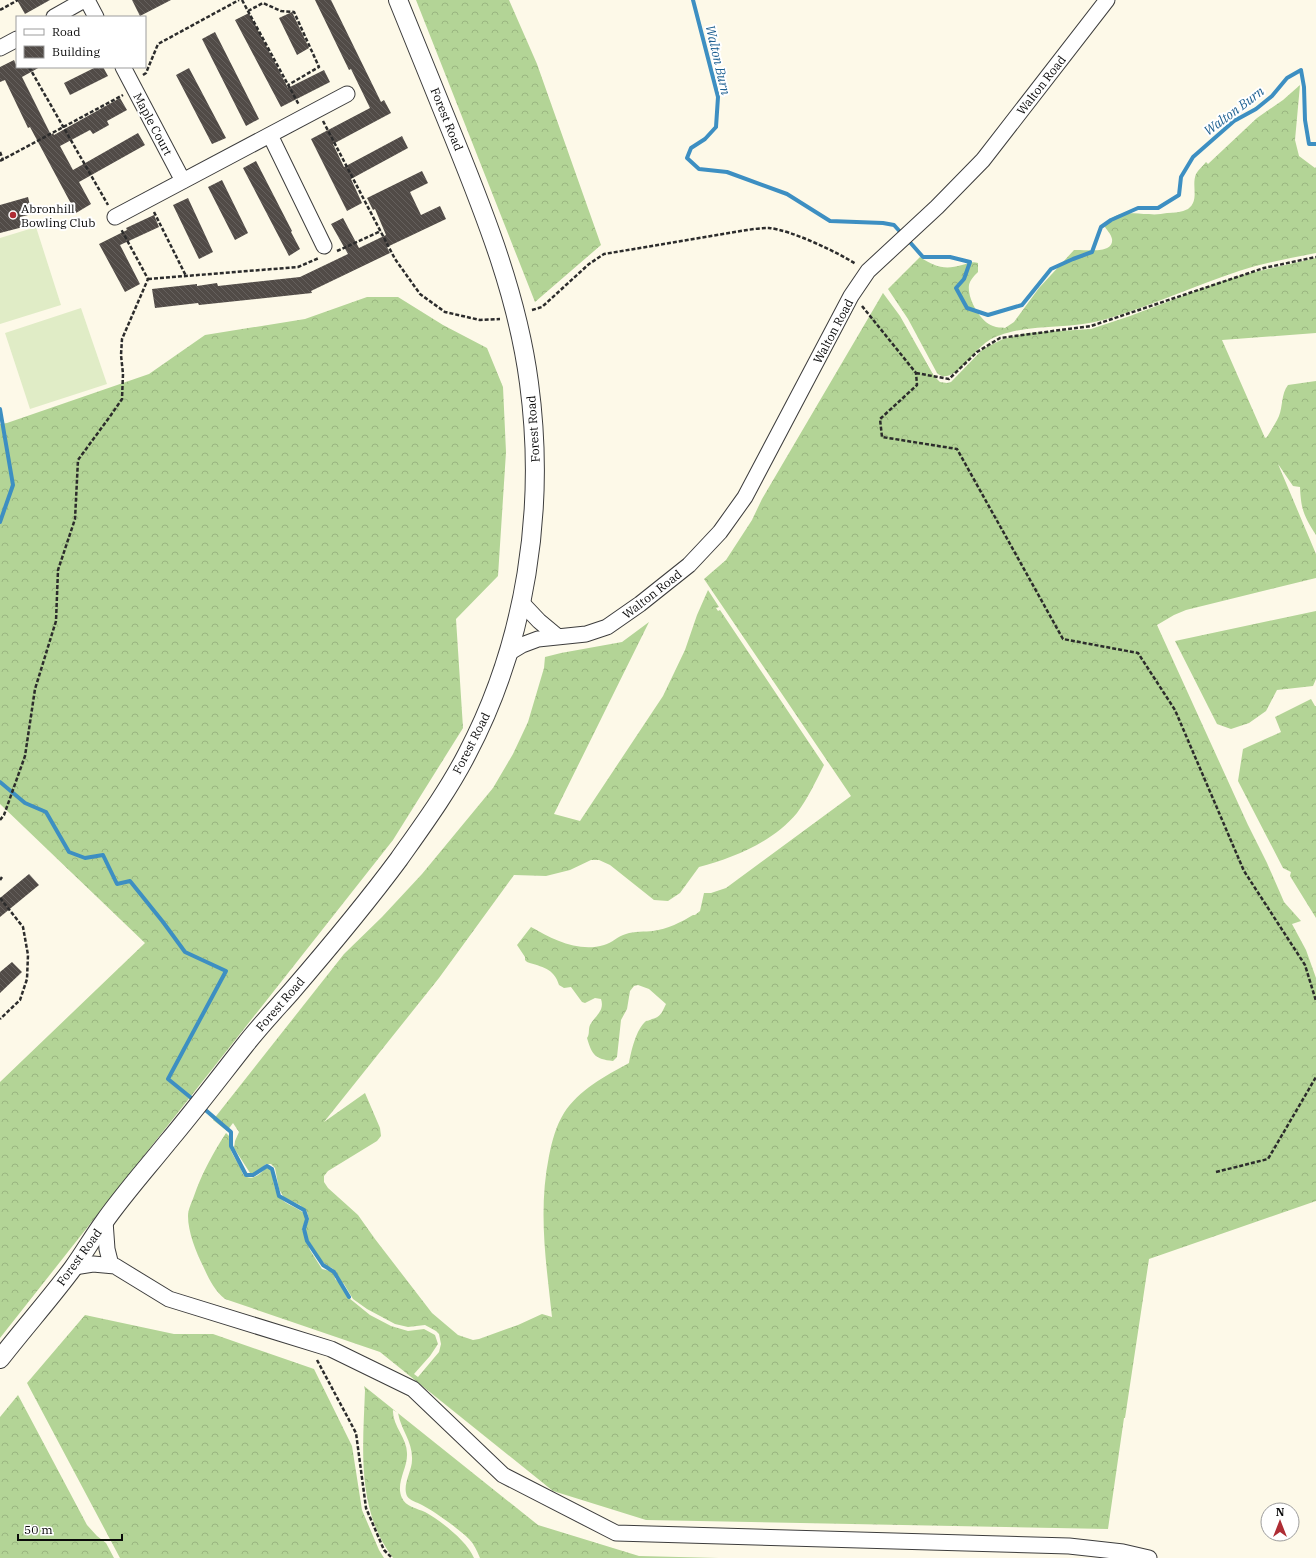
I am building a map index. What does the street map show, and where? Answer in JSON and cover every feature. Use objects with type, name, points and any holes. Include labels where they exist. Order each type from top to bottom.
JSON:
[{"type":"street","points":[[56,16],[84,0]]},
{"type":"street","points":[[87,0],[95,16]]},
{"type":"street","name":"Forest Road","points":[[0,1359],[74,1267],[105,1221],[247,1042],[353,917],[406,849],[466,757],[493,698],[507,654],[521,602],[531,544],[535,479],[532,410],[525,355],[518,321],[500,257],[465,165],[398,0]]},
{"type":"street","name":"Walton Road","points":[[507,654],[522,644],[530,641],[557,636],[586,634],[612,624],[689,565],[720,532],[745,497],[851,296],[868,272],[937,207],[983,160],[1107,0]]},
{"type":"street","points":[[0,48],[16,40]]},
{"type":"street","name":"Maple Court","points":[[123,68],[183,181]]},
{"type":"street","points":[[115,217],[347,94]]},
{"type":"street","points":[[270,135],[328,251]]},
{"type":"street","points":[[521,602],[539,621],[557,636]]},
{"type":"street","points":[[105,1221],[107,1249],[111,1266]]},
{"type":"street","points":[[74,1267],[93,1264],[111,1266],[124,1271],[168,1299],[331,1349],[413,1389],[504,1475],[616,1533],[1069,1546],[1123,1552],[1149,1558]]},
{"type":"path","points":[[0,10],[18,0]]},
{"type":"path","points":[[132,84],[146,73],[158,44],[239,0]]},
{"type":"path","points":[[242,0],[288,85],[311,113],[396,259],[420,294],[445,312],[480,320],[500,319]]},
{"type":"path","points":[[248,11],[262,2],[281,11],[294,12],[319,67],[288,85]]},
{"type":"path","points":[[29,68],[115,217],[148,279]]},
{"type":"path","points":[[0,152],[2,160],[121,96]]},
{"type":"path","points":[[147,200],[186,276]]},
{"type":"path","points":[[532,310],[542,307],[589,264],[604,254],[747,230],[769,228],[785,232],[839,254],[868,272]]},
{"type":"path","points":[[148,279],[298,267],[328,251],[381,231]]},
{"type":"path","points":[[916,372],[949,379],[977,352],[1000,338],[1091,326],[1264,268],[1316,257]]},
{"type":"path","points":[[0,820],[4,815],[25,756],[35,689],[56,621],[58,570],[75,519],[78,460],[112,415],[122,399],[122,339],[148,279]]},
{"type":"path","points":[[851,296],[859,302],[916,372],[917,385],[880,419],[882,437],[957,449],[1063,639],[1138,653],[1175,710],[1244,871],[1305,965],[1316,1001]]},
{"type":"path","points":[[0,898],[24,927],[28,955],[27,979],[20,1000],[0,1019]]},
{"type":"path","points":[[1216,1172],[1268,1159],[1316,1077]]},
{"type":"path","points":[[307,1341],[356,1433],[366,1508],[384,1550],[392,1558]]},
{"type":"green space","points":[[416,0],[509,0],[537,64],[601,245],[535,302]]},
{"type":"green space","points":[[1300,85],[1295,140],[1299,156],[1315,168],[1316,167],[1316,253],[1239,271],[1103,320],[1079,325],[1031,328],[1004,334],[985,343],[961,367],[949,376],[943,376],[937,373],[908,319],[888,289],[920,257],[940,267],[956,267],[972,262],[978,263],[978,272],[971,279],[969,285],[972,303],[979,315],[988,324],[1005,328],[1014,322],[1039,288],[1074,250],[1098,250],[1108,247],[1111,244],[1111,235],[1104,225],[1109,220],[1119,214],[1175,213],[1188,209],[1194,201],[1194,183],[1196,174],[1206,162],[1208,164],[1257,118],[1283,100]]},
{"type":"green space","points":[[36,227],[61,305],[0,324],[0,238]]},
{"type":"green space","points":[[1316,258],[1316,333],[1222,340],[1265,438],[1279,416],[1284,392],[1288,385],[1316,381],[1316,535],[1304,512],[1301,502],[1300,487],[1293,486],[1278,464],[1316,554],[1316,578],[1186,610],[1157,625],[1284,902],[1301,921],[1292,924],[1306,950],[1316,978],[1316,1201],[1149,1259],[1108,1529],[646,1520],[553,1491],[380,1352],[225,1299],[221,1296],[210,1280],[198,1255],[191,1235],[188,1216],[190,1206],[204,1171],[226,1133],[230,1137],[229,1141],[232,1153],[241,1168],[242,1173],[247,1177],[252,1178],[257,1176],[266,1168],[270,1169],[278,1196],[304,1213],[306,1219],[302,1229],[310,1250],[322,1269],[334,1272],[335,1279],[342,1285],[349,1298],[370,1315],[391,1326],[408,1331],[424,1329],[435,1335],[438,1344],[430,1356],[414,1374],[418,1377],[439,1352],[441,1344],[439,1334],[436,1331],[425,1325],[408,1327],[395,1324],[367,1309],[353,1299],[344,1284],[338,1279],[336,1272],[321,1260],[307,1238],[305,1229],[309,1219],[307,1212],[300,1205],[284,1198],[279,1189],[275,1168],[271,1164],[266,1164],[256,1173],[250,1173],[234,1148],[239,1132],[233,1123],[227,1131],[213,1120],[344,954],[382,917],[422,874],[493,788],[513,754],[528,722],[544,668],[545,657],[622,642],[649,622],[554,814],[580,821],[663,696],[685,650],[697,615],[708,590],[719,607],[716,608],[718,611],[720,610],[824,765],[797,813],[776,832],[752,848],[726,859],[699,867],[680,893],[668,901],[654,900],[610,865],[599,860],[591,860],[570,870],[546,876],[514,875],[439,978],[324,1122],[365,1093],[380,1128],[381,1136],[377,1141],[328,1171],[324,1176],[324,1182],[328,1188],[358,1215],[432,1313],[458,1335],[473,1340],[518,1325],[542,1314],[552,1317],[544,1236],[544,1197],[549,1156],[557,1128],[564,1113],[577,1097],[602,1078],[629,1063],[634,1041],[639,1029],[646,1021],[659,1015],[666,1004],[649,989],[638,985],[634,986],[630,991],[627,1009],[621,1020],[617,1057],[613,1061],[602,1059],[595,1055],[587,1038],[590,1025],[601,1010],[601,999],[595,998],[585,1003],[582,1002],[571,987],[564,988],[559,985],[554,975],[547,969],[527,962],[517,945],[531,927],[566,944],[595,947],[607,944],[620,936],[629,933],[658,930],[679,923],[700,911],[704,893],[711,893],[726,888],[851,796],[704,579],[726,560],[752,520],[762,499],[883,293],[900,316],[934,376],[940,382],[947,383],[951,382],[983,349],[1003,339],[1028,333],[1091,329],[1217,283],[1246,274]]},
{"type":"green space","points":[[367,297],[398,297],[443,325],[487,348],[503,387],[506,452],[498,576],[456,619],[463,728],[393,840],[0,1338],[0,1082],[145,943],[0,804],[0,424],[7,423],[149,374],[205,335],[305,319]]},
{"type":"green space","points":[[81,308],[107,384],[30,409],[5,333]]},
{"type":"green space","points":[[1316,611],[1316,679],[1313,686],[1277,690],[1266,711],[1249,723],[1231,729],[1217,724],[1175,641]]},
{"type":"green space","points":[[1311,699],[1316,706],[1316,918],[1290,876],[1291,872],[1283,868],[1238,781],[1243,749],[1281,732],[1275,717]]},
{"type":"green space","points":[[85,1315],[174,1334],[213,1334],[314,1369],[352,1446],[362,1510],[379,1550],[384,1558],[120,1558],[27,1383]]},
{"type":"green space","points":[[364,1386],[397,1413],[393,1410],[393,1416],[405,1442],[407,1453],[406,1464],[400,1487],[402,1498],[412,1507],[425,1512],[446,1526],[460,1538],[474,1558],[393,1558],[381,1539],[367,1498],[363,1455]]},
{"type":"green space","points":[[18,1395],[87,1525],[106,1543],[114,1558],[0,1558],[0,1417]]},
{"type":"green space","points":[[398,1413],[538,1525],[639,1556],[719,1558],[480,1558],[477,1550],[465,1535],[440,1516],[408,1498],[406,1483],[412,1464],[412,1454],[411,1447]]},
{"type":"building","points":[[17,0],[50,0],[25,14]]},
{"type":"building","points":[[132,0],[171,0],[140,16]]},
{"type":"building","points":[[315,0],[331,0],[381,102],[384,100],[391,113],[333,144],[344,167],[402,136],[408,148],[351,179],[362,203],[347,211],[311,139],[370,108],[351,69],[349,70]]},
{"type":"building","points":[[292,12],[309,48],[297,55],[279,18]]},
{"type":"building","points":[[249,13],[288,88],[324,70],[330,82],[281,107],[235,20]]},
{"type":"building","points":[[215,32],[259,119],[246,126],[202,39]]},
{"type":"building","points":[[14,60],[16,68],[38,68],[22,77],[51,135],[53,133],[54,135],[120,98],[127,110],[107,121],[109,125],[93,134],[90,130],[60,146],[73,170],[138,133],[145,145],[79,182],[91,204],[76,213],[30,127],[28,128],[5,80],[0,82],[0,67]]},
{"type":"building","points":[[94,68],[104,68],[108,76],[70,95],[64,83]]},
{"type":"building","points":[[189,68],[226,138],[212,144],[176,75]]},
{"type":"building","points":[[256,161],[300,249],[289,256],[243,168]]},
{"type":"building","points":[[422,171],[428,183],[410,192],[421,215],[440,206],[446,219],[387,247],[390,253],[311,291],[312,293],[155,308],[152,289],[217,283],[218,286],[300,277],[348,254],[331,224],[343,218],[359,248],[386,235],[375,209],[373,210],[367,198]]},
{"type":"building","points":[[222,180],[248,233],[235,240],[208,187]]},
{"type":"building","name":"Abronhill Bowling Club","points":[[28,197],[32,214],[20,217],[23,227],[0,233],[0,205]]},
{"type":"building","points":[[188,198],[213,252],[199,259],[173,205]]},
{"type":"building","points":[[154,215],[159,227],[120,245],[140,284],[125,292],[99,244],[127,230],[126,228]]},
{"type":"building","points":[[29,874],[39,885],[0,917],[0,898]]},
{"type":"building","points":[[12,962],[22,972],[0,993],[0,972]]},
{"type":"waterway","name":"Walton Burn","points":[[693,0],[718,97],[716,127],[705,139],[691,148],[687,158],[699,169],[727,172],[787,194],[830,221],[883,223],[894,225],[903,235]]},
{"type":"waterway","name":"Walton Burn","points":[[908,240],[923,257],[950,257],[970,262],[964,279],[956,288],[967,308],[988,315],[1022,305],[1051,269],[1092,252],[1101,227],[1111,220],[1138,208],[1158,208],[1179,195],[1181,177],[1193,157],[1234,121],[1256,109],[1272,96],[1287,78],[1301,70],[1304,87],[1305,120],[1309,144],[1316,144]]},
{"type":"waterway","points":[[0,409],[13,485],[0,522]]},
{"type":"waterway","points":[[0,782],[25,803],[46,812],[69,852],[85,858],[103,855],[117,884],[130,881],[185,952],[226,971],[168,1079],[195,1101]]},
{"type":"waterway","points":[[202,1107],[231,1132],[231,1146],[246,1175],[253,1175],[267,1166],[272,1169],[279,1196],[304,1210],[307,1219],[304,1229],[307,1241],[323,1265],[334,1272],[349,1297]]},
{"type":"place","name":"Abronhill Bowling Club","points":[[13,215]]}]
